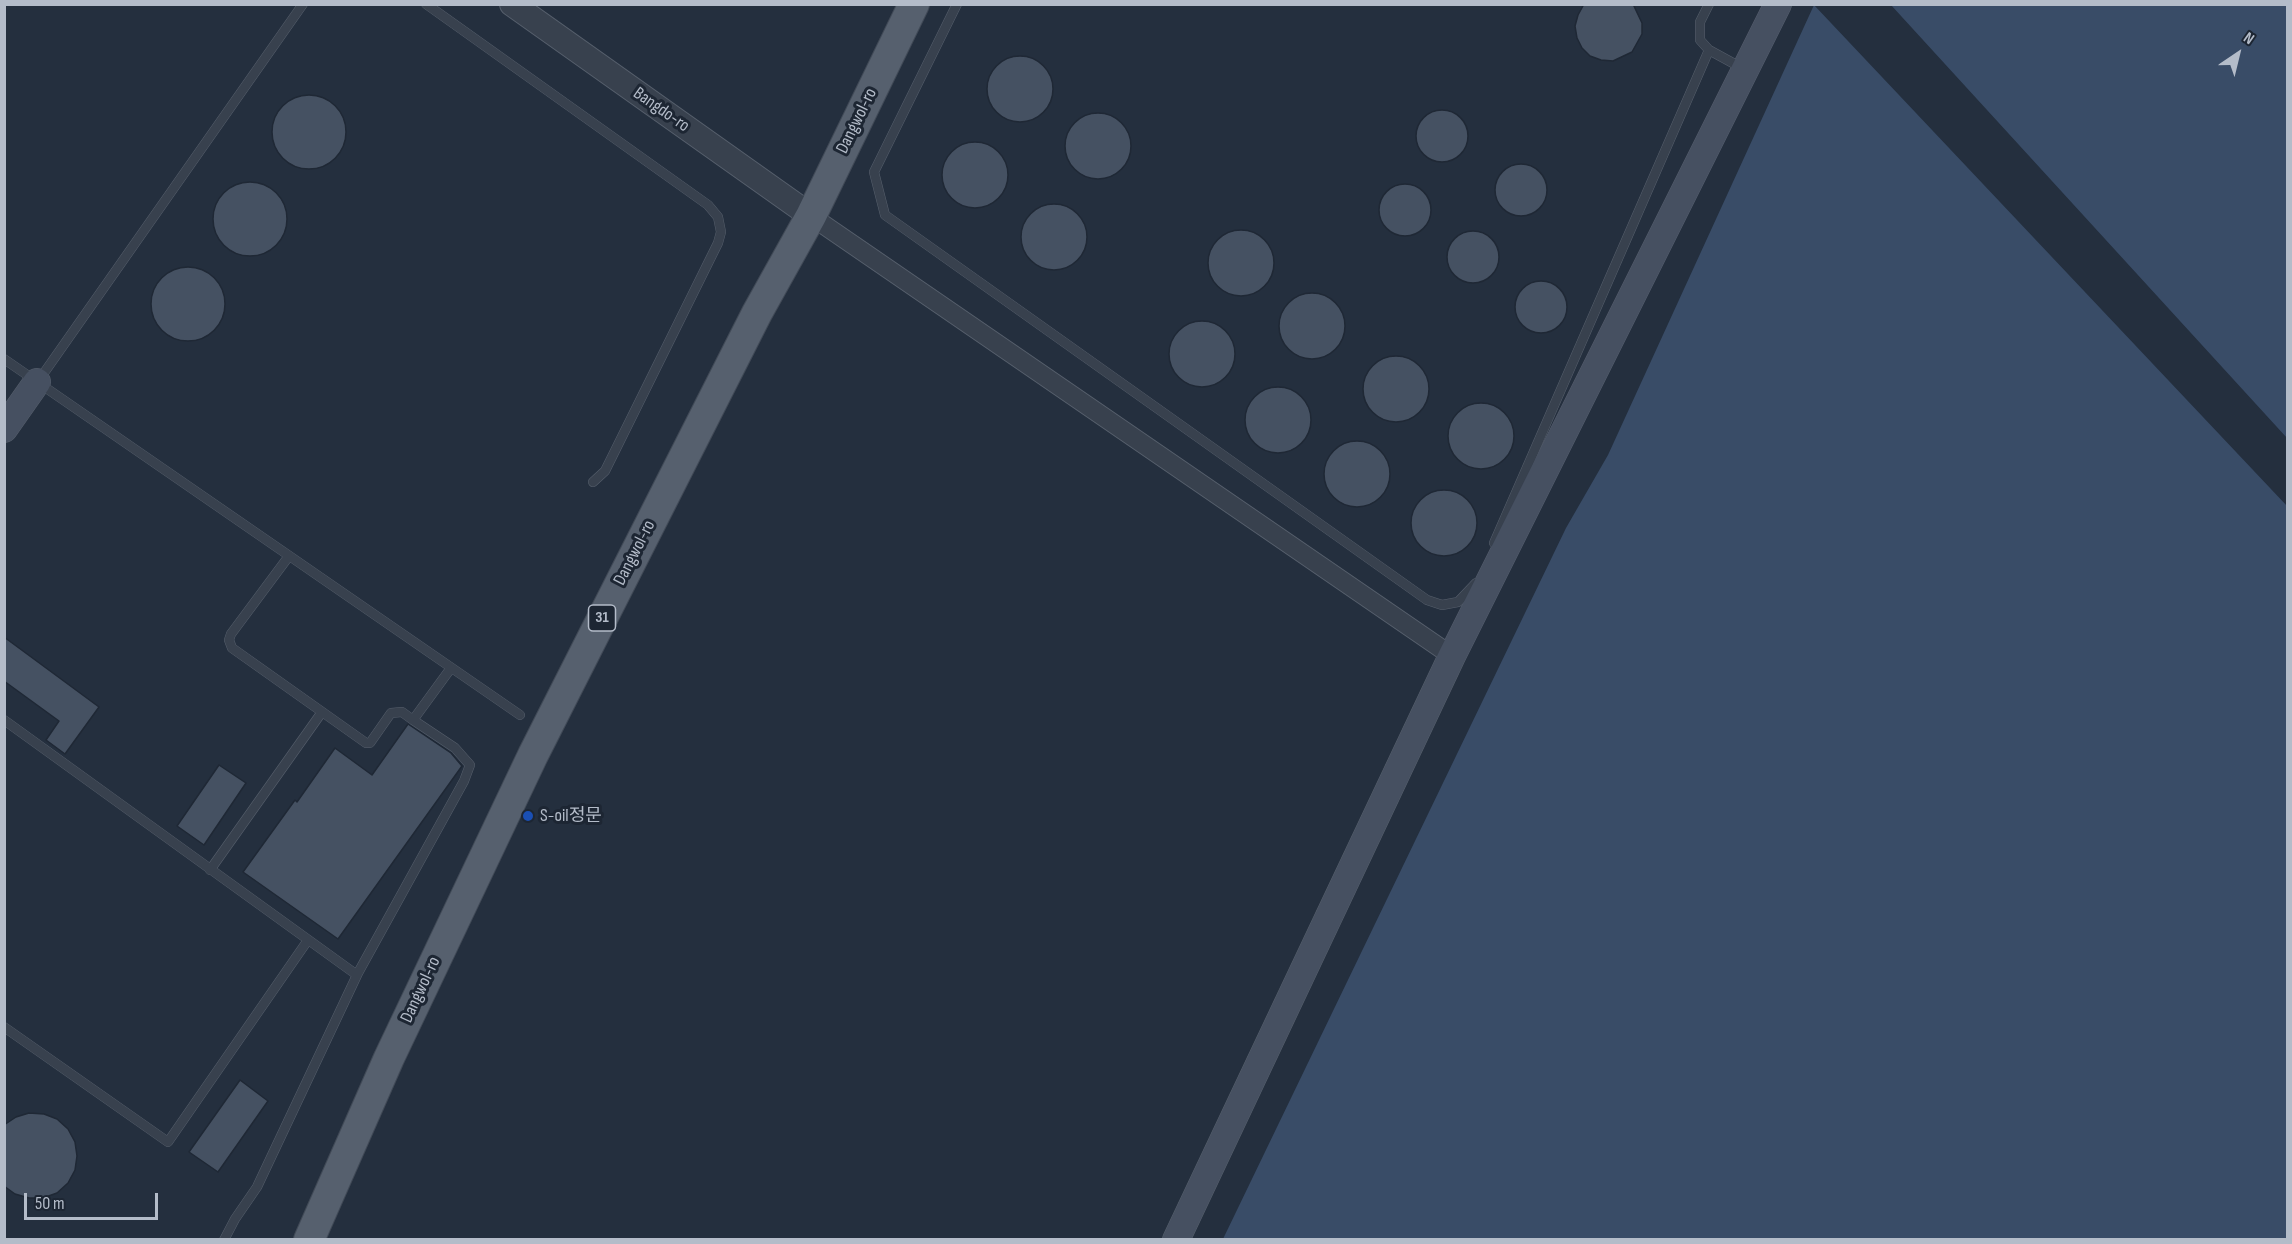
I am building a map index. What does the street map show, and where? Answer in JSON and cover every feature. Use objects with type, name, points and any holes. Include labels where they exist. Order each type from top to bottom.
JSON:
[{"type":"main road","name":"Dangwol-ro","points":[[309,1239],[389,1058],[533,755],[757,314],[811,216],[914,4]]},
{"type":"main road","points":[[1176,1239],[1452,656],[1778,4]]},
{"type":"main road","points":[[4,429],[37,382]]},
{"type":"street","name":"Bangdo-ro","points":[[512,4],[811,216]]},
{"type":"street","points":[[811,216],[1452,656]]},
{"type":"lane","points":[[37,382],[303,4]]},
{"type":"lane","points":[[426,4],[708,205],[718,217],[721,232],[718,243],[606,471],[593,482]]},
{"type":"lane","points":[[957,4],[874,172],[885,215],[1427,600],[1442,605],[1458,602],[1473,587],[1481,571]]},
{"type":"lane","points":[[1709,4],[1700,22],[1700,40],[1709,50],[1747,70]]},
{"type":"lane","points":[[1490,553],[1709,50]]},
{"type":"lane","points":[[4,359],[520,715]]},
{"type":"lane","points":[[225,1239],[235,1219],[257,1187],[357,975],[464,781],[470,765],[455,748],[402,712],[391,713],[370,743],[366,743],[230,644],[231,634],[289,556]]},
{"type":"lane","points":[[413,720],[450,668]]},
{"type":"lane","points":[[210,870],[322,712]]},
{"type":"lane","points":[[4,720],[357,975]]},
{"type":"lane","points":[[4,1027],[168,1142],[308,940]]},
{"type":"water","points":[[1814,5],[2287,506],[2287,1239],[1223,1239],[1566,528],[1608,455]]},
{"type":"water","points":[[1891,5],[2287,5],[2287,438]]},
{"type":"building","points":[[1584,4],[1633,4],[1642,23],[1642,34],[1632,52],[1613,61],[1590,56],[1582,48],[1575,26]]},
{"type":"building","points":[[1014,56],[1026,56],[1038,61],[1048,71],[1053,89],[1051,102],[1038,117],[1026,122],[1014,122],[1002,117],[992,107],[987,95],[987,83],[992,71],[1002,61]]},
{"type":"building","points":[[309,95],[330,101],[340,111],[346,132],[340,153],[330,163],[309,169],[288,163],[278,153],[272,132],[278,111],[288,101]]},
{"type":"building","points":[[1437,110],[1447,110],[1461,117],[1468,136],[1461,155],[1447,162],[1437,162],[1427,158],[1420,151],[1416,141],[1416,131],[1420,121],[1427,114]]},
{"type":"building","points":[[1104,113],[1122,122],[1129,133],[1131,146],[1129,159],[1122,170],[1111,177],[1092,179],[1074,170],[1067,159],[1065,140],[1074,122],[1085,115]]},
{"type":"building","points":[[969,142],[981,142],[993,147],[1003,157],[1008,175],[1006,188],[993,203],[981,208],[969,208],[957,203],[947,193],[942,181],[942,169],[947,157],[957,147]]},
{"type":"building","points":[[1516,164],[1526,164],[1540,171],[1547,190],[1540,209],[1526,216],[1516,216],[1506,212],[1499,205],[1495,195],[1495,185],[1499,175],[1506,168]]},
{"type":"building","points":[[250,182],[271,188],[281,198],[287,219],[281,240],[271,250],[250,256],[229,250],[219,240],[213,219],[219,198],[229,188]]},
{"type":"building","points":[[1400,184],[1410,184],[1424,191],[1431,210],[1424,229],[1410,236],[1400,236],[1390,232],[1383,225],[1379,215],[1379,205],[1383,195],[1390,188]]},
{"type":"building","points":[[1048,204],[1060,204],[1072,209],[1082,219],[1087,237],[1085,250],[1072,265],[1060,270],[1048,270],[1036,265],[1026,255],[1021,243],[1021,231],[1026,219],[1036,209]]},
{"type":"building","points":[[1235,230],[1247,230],[1259,235],[1269,245],[1274,263],[1272,276],[1259,291],[1247,296],[1235,296],[1223,291],[1213,281],[1208,269],[1208,257],[1213,245],[1223,235]]},
{"type":"building","points":[[1468,231],[1478,231],[1492,238],[1499,257],[1492,276],[1478,283],[1468,283],[1458,279],[1451,272],[1447,262],[1447,252],[1451,242],[1458,235]]},
{"type":"building","points":[[188,267],[209,273],[219,283],[225,304],[219,325],[209,335],[188,341],[167,335],[157,325],[151,304],[157,283],[167,273]]},
{"type":"building","points":[[1536,281],[1546,281],[1560,288],[1567,307],[1560,326],[1546,333],[1536,333],[1526,329],[1519,322],[1515,312],[1515,302],[1519,292],[1526,285]]},
{"type":"building","points":[[1318,293],[1336,302],[1343,313],[1345,326],[1343,339],[1336,350],[1325,357],[1306,359],[1288,350],[1281,339],[1279,320],[1288,302],[1299,295]]},
{"type":"building","points":[[1196,321],[1208,321],[1220,326],[1230,336],[1235,354],[1233,367],[1220,382],[1208,387],[1196,387],[1184,382],[1174,372],[1169,360],[1169,348],[1174,336],[1184,326]]},
{"type":"building","points":[[1390,356],[1402,356],[1414,361],[1424,371],[1429,389],[1427,402],[1414,417],[1402,422],[1390,422],[1378,417],[1368,407],[1363,395],[1363,383],[1368,371],[1378,361]]},
{"type":"building","points":[[1272,387],[1284,387],[1296,392],[1306,402],[1311,420],[1309,433],[1296,448],[1284,453],[1272,453],[1260,448],[1250,438],[1245,426],[1245,414],[1250,402],[1260,392]]},
{"type":"building","points":[[1475,403],[1487,403],[1499,408],[1509,418],[1514,436],[1512,449],[1499,464],[1487,469],[1475,469],[1463,464],[1453,454],[1448,442],[1448,430],[1453,418],[1463,408]]},
{"type":"building","points":[[1351,441],[1363,441],[1375,446],[1385,456],[1390,474],[1388,487],[1375,502],[1363,507],[1351,507],[1339,502],[1329,492],[1324,480],[1324,468],[1329,456],[1339,446]]},
{"type":"building","points":[[1438,490],[1450,490],[1462,495],[1472,505],[1477,523],[1475,536],[1462,551],[1450,556],[1438,556],[1426,551],[1416,541],[1411,529],[1411,517],[1416,505],[1426,495]]},
{"type":"building","points":[[4,637],[99,707],[65,754],[46,740],[59,721],[4,681]]},
{"type":"building","points":[[408,724],[451,753],[462,766],[338,939],[243,872],[335,748],[372,775]]},
{"type":"building","points":[[219,765],[246,783],[204,845],[177,826]]},
{"type":"building","points":[[240,1080],[268,1101],[218,1172],[189,1152]]},
{"type":"building","points":[[29,1113],[44,1114],[57,1119],[68,1129],[75,1142],[77,1156],[75,1170],[68,1183],[57,1193],[43,1198],[29,1198],[15,1194],[4,1186],[4,1125],[16,1117]]},
{"type":"place","name":"S-oil정문","points":[[528,816]]}]
